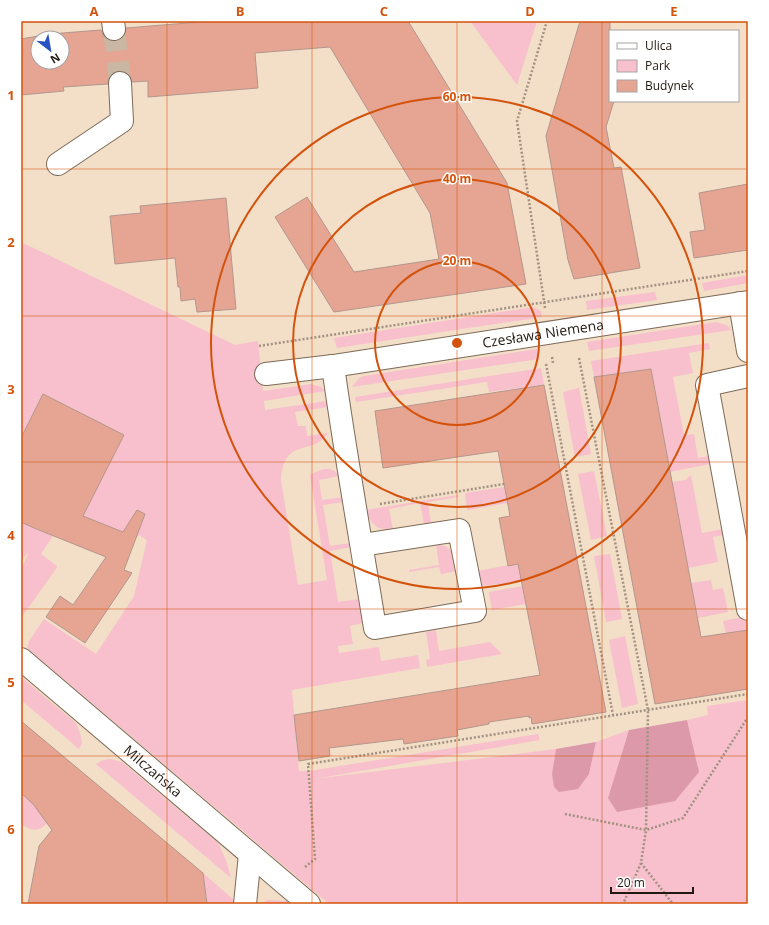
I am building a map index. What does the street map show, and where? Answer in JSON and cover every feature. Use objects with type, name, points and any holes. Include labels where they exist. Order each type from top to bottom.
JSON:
[{"type":"street","points":[[58,164],[122,121],[120,83]]},
{"type":"street","points":[[744,303],[748,352]]},
{"type":"street","name":"Czesława Niemena","points":[[266,374],[333,366],[744,303]]},
{"type":"street","points":[[333,366],[375,628],[475,611],[459,530],[362,545]]},
{"type":"street","points":[[748,376],[707,385],[742,546],[748,609]]},
{"type":"street","name":"Milczańska","points":[[21,660],[310,904]]},
{"type":"street","points":[[245,904],[250,854]]},
{"type":"path","points":[[547,21],[517,121],[553,363]]},
{"type":"path","points":[[259,346],[748,271]]},
{"type":"path","points":[[579,358],[648,710],[646,830],[641,863],[622,904]]},
{"type":"path","points":[[546,364],[613,715]]},
{"type":"path","points":[[559,462],[564,460]]},
{"type":"path","points":[[377,505],[504,484]]},
{"type":"path","points":[[288,886],[315,859],[308,764],[748,694]]},
{"type":"path","points":[[565,814],[646,830],[682,818],[748,717]]},
{"type":"path","points":[[641,863],[673,904]]},
{"type":"green space","points":[[470,21],[537,21],[517,85]]},
{"type":"green space","points":[[21,242],[235,345],[258,341],[263,391],[311,384],[321,387],[325,391],[264,401],[265,410],[327,401],[328,407],[295,412],[298,426],[306,426],[307,436],[328,433],[322,440],[293,452],[287,457],[283,466],[281,480],[298,585],[327,580],[310,475],[326,469],[333,470],[339,476],[319,480],[322,500],[343,497],[343,502],[323,505],[330,546],[350,543],[351,547],[330,551],[338,602],[359,599],[363,623],[350,626],[353,644],[338,646],[339,653],[379,647],[381,661],[418,655],[420,668],[292,690],[299,771],[309,771],[538,734],[540,740],[314,779],[556,749],[552,774],[589,774],[596,742],[629,730],[608,798],[697,763],[687,720],[708,715],[707,706],[748,700],[748,904],[329,904],[27,648],[29,641],[44,619],[96,654],[134,596],[147,540],[139,535],[136,538],[83,516],[124,435],[21,438]]},
{"type":"green space","points":[[748,275],[748,283],[704,291],[702,283]]},
{"type":"green space","points":[[655,292],[657,300],[587,310],[586,301]]},
{"type":"green space","points":[[533,307],[541,311],[542,317],[337,348],[334,338]]},
{"type":"green space","points":[[716,322],[727,325],[731,330],[589,351],[587,342]]},
{"type":"green space","points":[[709,343],[710,349],[689,353],[693,373],[673,377],[684,435],[694,434],[698,458],[709,456],[710,464],[670,472],[651,369],[594,377],[591,361]]},
{"type":"green space","points":[[537,349],[539,359],[352,387],[359,378],[364,376]]},
{"type":"green space","points":[[541,368],[544,385],[489,392],[487,382],[356,402],[355,397]]},
{"type":"green space","points":[[579,388],[591,454],[575,457],[563,392]]},
{"type":"green space","points":[[594,471],[607,536],[591,540],[578,474]]},
{"type":"green space","points":[[691,475],[702,533],[723,529],[724,535],[713,537],[718,562],[688,568],[672,482],[685,480]]},
{"type":"green space","points":[[505,487],[508,503],[467,510],[465,493]]},
{"type":"green space","points":[[458,495],[458,497],[428,502],[431,523],[424,524],[420,503],[389,509],[393,530],[375,526],[366,510]]},
{"type":"green space","points":[[21,522],[53,536],[41,554],[57,566],[21,618],[21,569],[29,552],[21,561]]},
{"type":"green space","points":[[436,545],[450,549],[454,556],[457,571],[441,574],[439,567],[409,572],[409,570],[439,565]]},
{"type":"green space","points":[[610,554],[622,619],[606,622],[594,556]]},
{"type":"green space","points":[[519,563],[522,582],[480,586],[478,571]]},
{"type":"green space","points":[[711,580],[713,590],[723,588],[728,612],[698,618],[691,583]]},
{"type":"green space","points":[[523,586],[526,604],[492,610],[489,592]]},
{"type":"green space","points":[[748,616],[748,630],[726,634],[723,621]]},
{"type":"green space","points":[[436,630],[439,651],[490,642],[502,654],[427,667],[426,660],[430,659],[426,632]]},
{"type":"green space","points":[[625,636],[638,704],[622,708],[609,640]]},
{"type":"green space","points":[[21,677],[76,723],[82,743],[79,749],[21,700]]},
{"type":"green space","points":[[110,759],[122,762],[218,843],[226,860],[231,878],[96,764],[103,760]]},
{"type":"green space","points":[[21,793],[33,804],[47,823],[41,828],[35,830],[21,825]]},
{"type":"green space","points":[[203,873],[234,900],[234,904],[207,904]]},
{"type":"green space","points":[[268,900],[287,901],[290,904],[258,904]]},
{"type":"shaded area","points":[[687,720],[699,772],[675,801],[617,812],[608,798],[629,730]]},
{"type":"shaded area","points":[[596,742],[589,774],[578,789],[559,792],[554,787],[552,774],[556,749]]},
{"type":"building","points":[[212,21],[408,21],[507,183],[526,284],[334,312],[275,217],[307,197],[354,272],[439,259],[430,213],[330,47],[255,53],[258,88],[148,97],[148,81],[132,82],[130,76],[126,72],[120,71],[113,73],[109,78],[108,84],[63,87],[64,91],[21,95],[21,39],[30,37],[30,70],[70,70],[70,32],[101,30],[104,37],[115,41],[122,39],[126,28]]},
{"type":"building","points":[[580,21],[610,21],[609,102],[614,102],[606,127],[614,168],[621,167],[640,268],[574,279],[568,260],[546,136]]},
{"type":"building","points":[[748,184],[748,250],[694,258],[690,232],[705,230],[699,193]]},
{"type":"building","points":[[226,198],[236,309],[197,312],[195,299],[181,301],[175,258],[115,264],[110,216],[141,213],[140,206]]},
{"type":"building","points":[[651,369],[701,637],[748,630],[748,689],[655,704],[594,377]]},
{"type":"building","points":[[544,385],[606,712],[532,724],[531,717],[529,718],[529,716],[489,722],[489,724],[457,730],[458,736],[404,744],[403,739],[329,748],[330,756],[299,761],[294,715],[540,675],[518,564],[508,566],[499,518],[510,516],[498,451],[383,468],[375,411]]},
{"type":"building","points":[[43,394],[124,435],[83,516],[123,532],[137,510],[145,514],[124,570],[132,573],[85,643],[46,617],[60,596],[73,605],[106,557],[21,522],[21,438]]},
{"type":"building","points":[[21,721],[203,873],[207,904],[28,904],[39,846],[52,830],[33,804],[21,793]]},
{"type":"tunnel","points":[[114,29],[120,83]]}]
